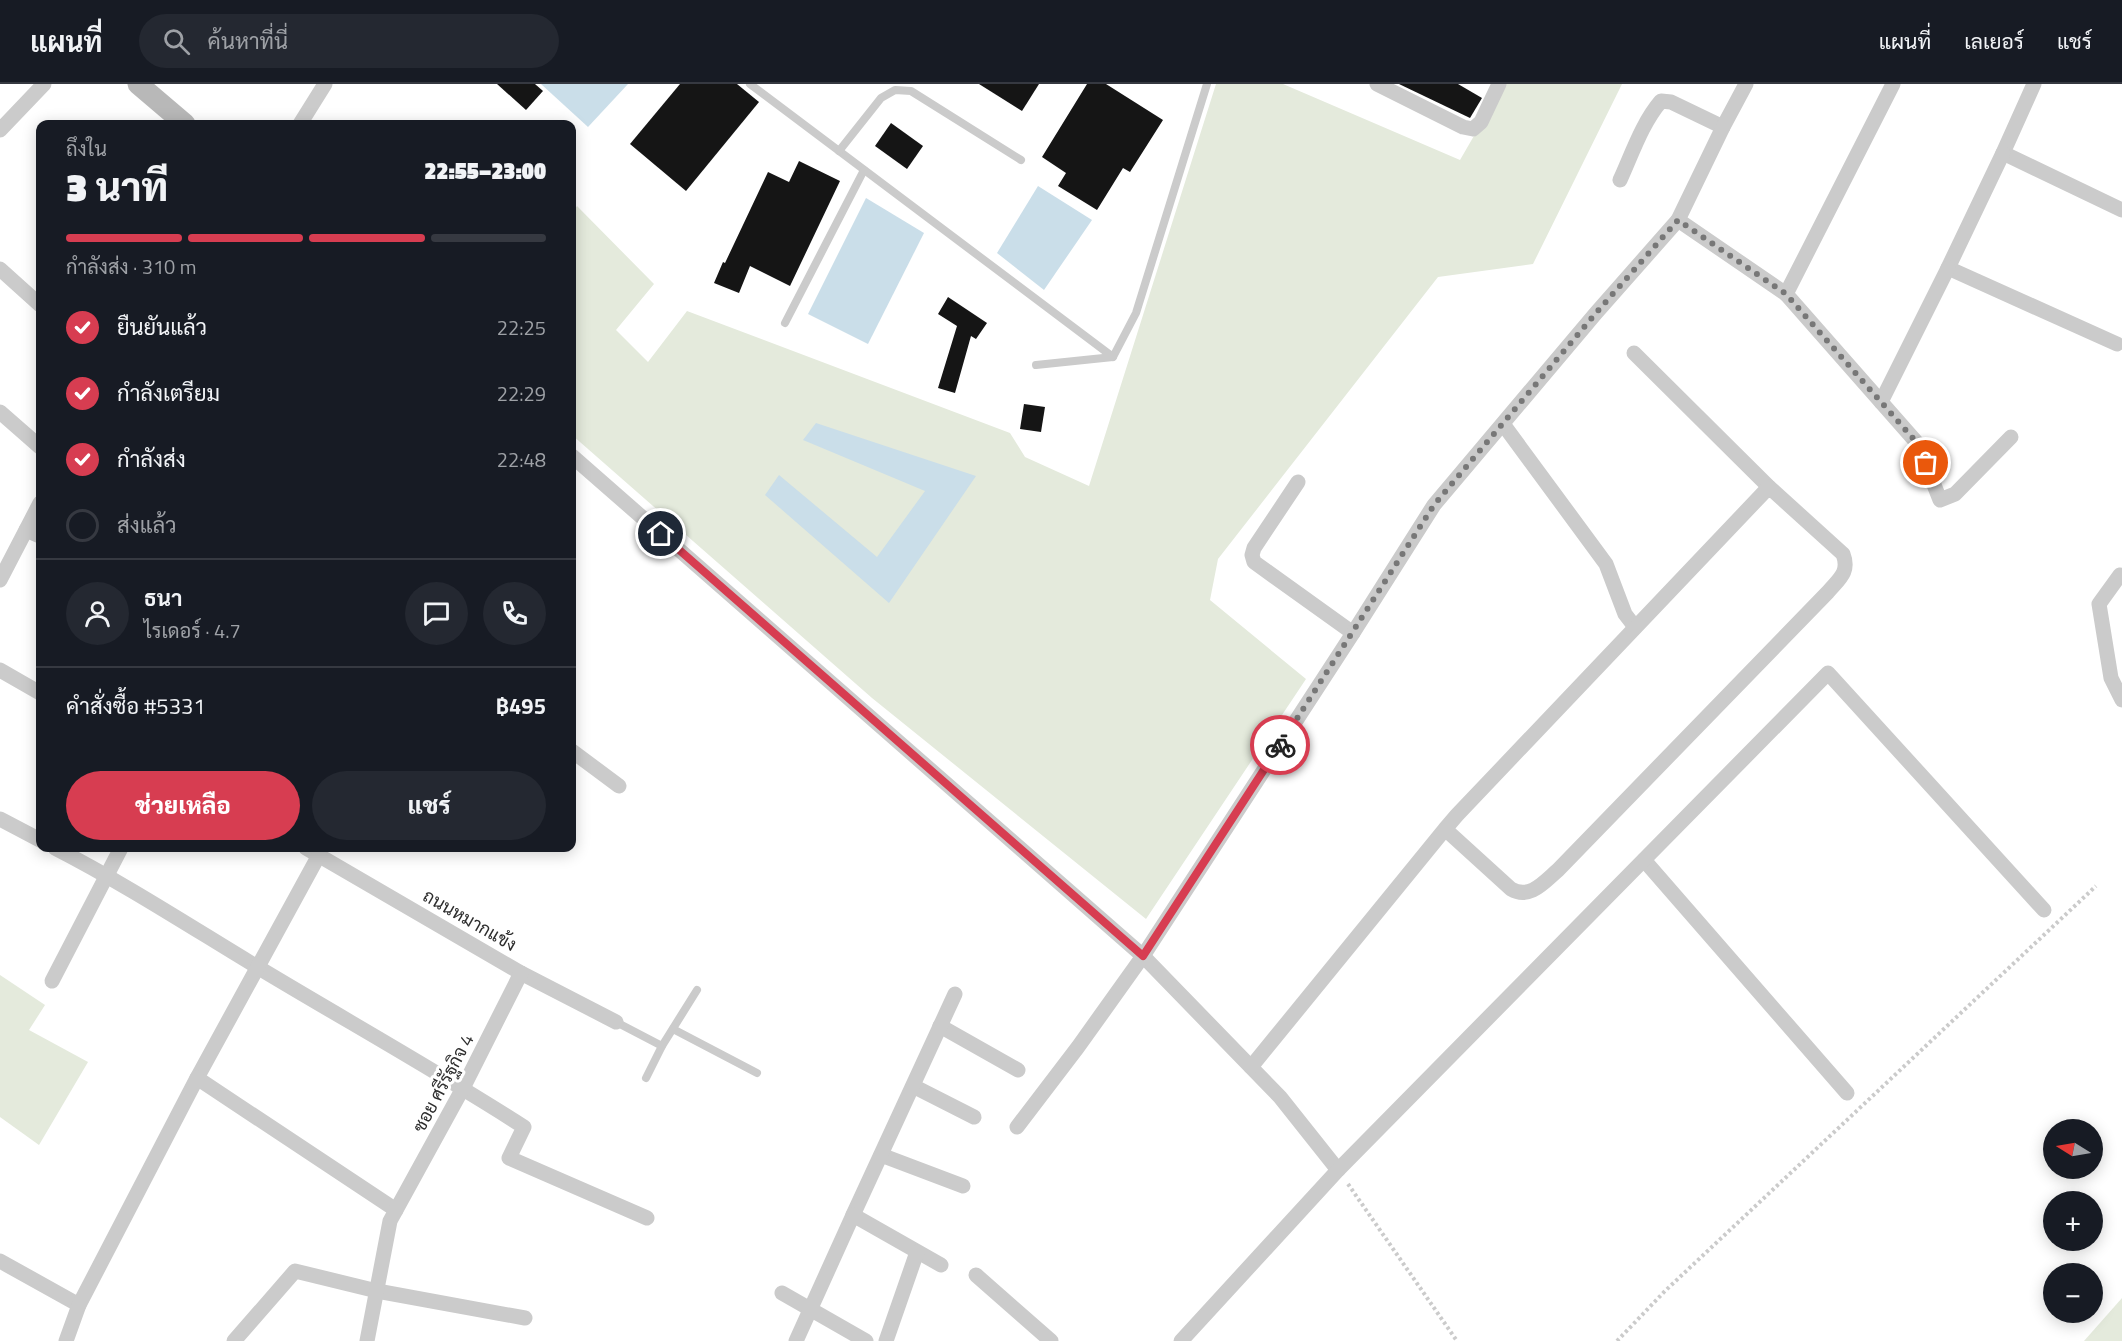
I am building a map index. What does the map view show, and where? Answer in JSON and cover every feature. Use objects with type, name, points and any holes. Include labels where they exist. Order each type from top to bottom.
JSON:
[{"type":"street","points":[[0,130],[44,84]]},
{"type":"street","points":[[138,84],[180,120]]},
{"type":"street","points":[[302,120],[325,84]]},
{"type":"street","points":[[1377,84],[1462,128],[1473,129],[1481,122],[1499,84]]},
{"type":"street","points":[[1017,1127],[1143,956],[1434,505],[1678,220],[1746,84]]},
{"type":"street","points":[[1786,294],[1893,84]]},
{"type":"street","points":[[1881,402],[1948,268],[2034,84]]},
{"type":"street","points":[[1620,180],[1654,109],[1661,101],[1671,102],[1723,127]]},
{"type":"street","points":[[2003,153],[2122,210]]},
{"type":"street","points":[[1678,220],[1786,294],[1918,444],[1940,500],[1955,494],[2011,437]]},
{"type":"street","points":[[1948,268],[2117,344]]},
{"type":"street","points":[[0,269],[36,301]]},
{"type":"street","points":[[1445,829],[1511,889],[1523,894],[1531,892],[1558,870],[1828,592],[1845,570],[1843,554],[1769,487],[1634,353]]},
{"type":"street","points":[[0,412],[36,444]]},
{"type":"street","points":[[1503,424],[1606,564],[1625,614],[1635,627]]},
{"type":"street","points":[[576,460],[1143,956],[1280,1097],[1338,1170]]},
{"type":"street","points":[[1298,482],[1254,548],[1252,555],[1254,562],[1353,633]]},
{"type":"street","points":[[1251,1067],[1445,829],[1769,487]]},
{"type":"street","points":[[0,580],[36,511]]},
{"type":"street","points":[[26,530],[36,534]]},
{"type":"street","points":[[2120,575],[2099,604],[2111,678],[2122,700]]},
{"type":"street","points":[[0,670],[36,691]]},
{"type":"street","points":[[1181,1341],[1338,1170],[1828,673],[2044,910]]},
{"type":"street","points":[[576,753],[619,786]]},
{"type":"street","points":[[0,819],[36,838]]},
{"type":"street","points":[[63,852],[106,874],[524,1127],[510,1158],[647,1218]]},
{"type":"street","points":[[52,981],[119,852]]},
{"type":"street","points":[[66,1341],[79,1305],[197,1078],[259,968],[312,852]]},
{"type":"street","name":"ถนนหมากแข้ง","points":[[314,852],[521,973],[616,1022]]},
{"type":"street","points":[[1644,860],[1847,1093]]},
{"type":"street","name":"ซอย ศรีรัฐกิจ 4","points":[[367,1341],[390,1221],[463,1088],[521,973]]},
{"type":"street","points":[[796,1341],[955,994]]},
{"type":"street","points":[[940,1026],[1018,1070]]},
{"type":"street","points":[[197,1078],[396,1210]]},
{"type":"street","points":[[913,1086],[974,1117]]},
{"type":"street","points":[[881,1155],[963,1186]]},
{"type":"street","points":[[853,1215],[940,1265]]},
{"type":"street","points":[[886,1341],[917,1252]]},
{"type":"street","points":[[0,1261],[79,1305]]},
{"type":"street","points":[[234,1341],[296,1271],[377,1291],[525,1318]]},
{"type":"street","points":[[976,1275],[1051,1341]]},
{"type":"street","points":[[782,1293],[866,1341]]},
{"type":"street","points":[[245,1341],[248,1325]]},
{"type":"lane","points":[[750,84],[1113,357]]},
{"type":"lane","points":[[839,151],[891,84]]},
{"type":"lane","points":[[1113,357],[1136,313],[1207,84]]},
{"type":"lane","points":[[881,98],[894,90],[911,91],[1021,160]]},
{"type":"lane","points":[[785,322],[864,170]]},
{"type":"lane","points":[[1036,366],[1113,357]]},
{"type":"lane","points":[[646,1078],[662,1046],[697,990]]},
{"type":"lane","points":[[616,1022],[662,1046]]},
{"type":"lane","points":[[673,1029],[757,1073]]},
{"type":"path","points":[[1617,1341],[1665,1291],[2096,886]]},
{"type":"path","points":[[1338,1170],[1457,1341]]},
{"type":"shaded area","points":[[1216,84],[1283,84],[1460,160],[1504,84],[1622,84],[1533,264],[1438,277],[1218,559],[1210,600],[1306,679],[1146,919],[872,698],[576,439],[576,208],[577,206],[654,284],[616,330],[648,362],[687,311],[1010,433],[1025,457],[1089,486]]},
{"type":"shaded area","points":[[0,975],[45,1005],[29,1030],[88,1062],[39,1145],[0,1117]]},
{"type":"shaded area","points":[[2122,1298],[2122,1341],[2084,1341],[2100,1323],[2103,1323],[2103,1320]]},
{"type":"water","points":[[541,84],[628,84],[588,127]]},
{"type":"water","points":[[1038,186],[1092,220],[1044,290],[997,253]]},
{"type":"water","points":[[866,198],[924,233],[868,344],[808,314]]},
{"type":"water","points":[[816,423],[976,476],[889,603],[765,495],[779,475],[877,557],[925,491],[803,440]]},
{"type":"building","points":[[497,84],[535,84],[543,91],[526,110]]},
{"type":"building","points":[[680,84],[737,84],[759,102],[686,191],[630,144]]},
{"type":"building","points":[[979,84],[1039,84],[1022,111]]},
{"type":"building","points":[[1087,84],[1106,84],[1163,120],[1130,172],[1123,168],[1097,210],[1058,186],[1066,173],[1042,157]]},
{"type":"building","points":[[1399,84],[1458,84],[1482,98],[1470,118]]},
{"type":"building","points":[[891,123],[923,146],[907,169],[875,146]]},
{"type":"building","points":[[799,161],[840,181],[790,286],[750,266],[739,293],[714,283],[768,172],[789,182]]},
{"type":"building","points":[[948,297],[987,323],[976,339],[971,336],[955,393],[938,388],[957,326],[938,314]]},
{"type":"building","points":[[1024,404],[1045,407],[1041,432],[1020,429]]},
{"type":"way so far","points":[[1280,745],[1434,505],[1596,313],[1678,220],[1786,294],[1918,444],[1926,463]]},
{"type":"route","points":[[661,534],[1143,956],[1280,745]]}]
